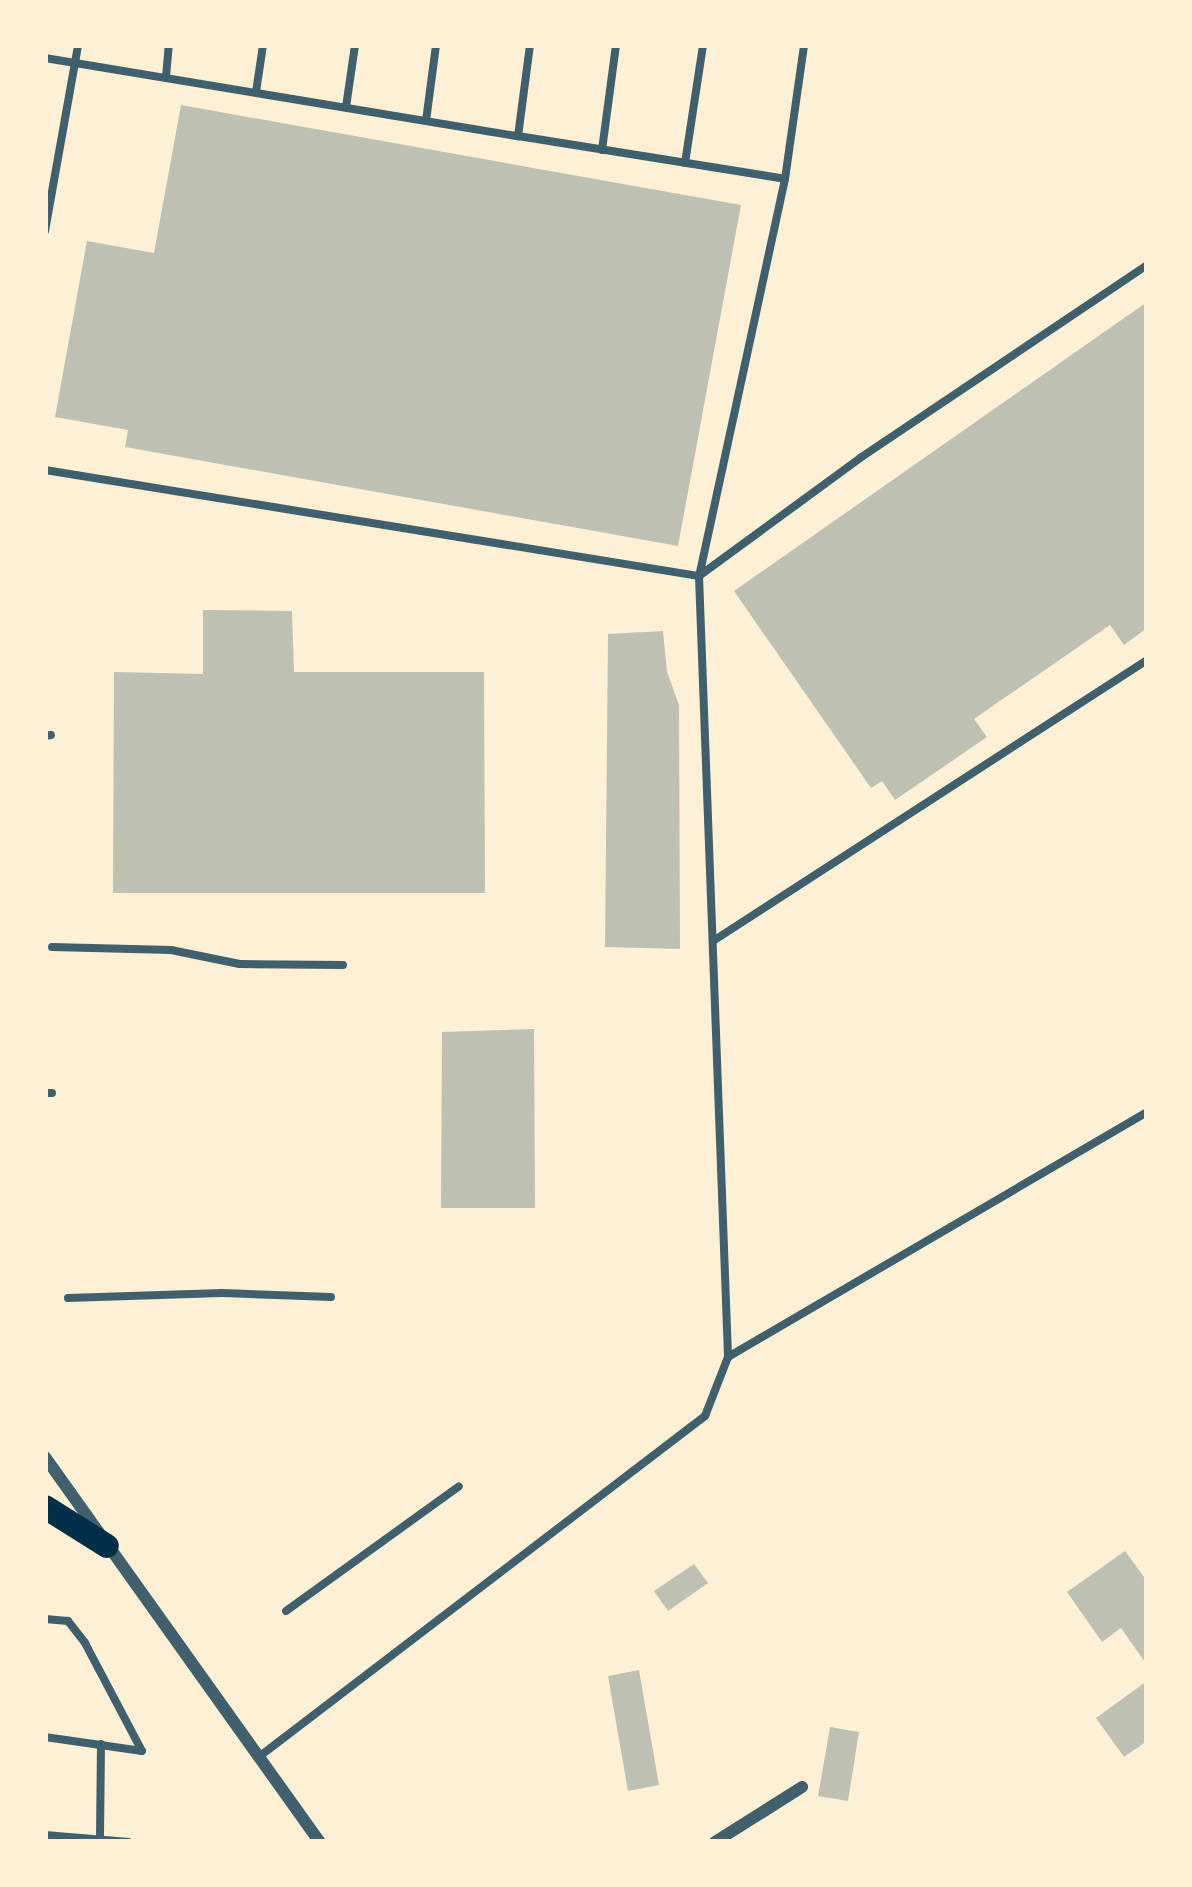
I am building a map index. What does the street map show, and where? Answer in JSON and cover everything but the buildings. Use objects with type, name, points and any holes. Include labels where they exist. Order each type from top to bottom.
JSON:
[{"type":"main road","points":[[45,1508],[107,1546]]},
{"type":"street","points":[[45,1457],[320,1842]]},
{"type":"street","points":[[715,1842],[802,1787]]},
{"type":"lane","points":[[45,231],[78,45]]},
{"type":"lane","points":[[166,77],[169,45]]},
{"type":"lane","points":[[256,92],[263,45]]},
{"type":"lane","points":[[346,107],[355,45]]},
{"type":"lane","points":[[426,121],[436,45]]},
{"type":"lane","points":[[518,136],[530,45]]},
{"type":"lane","points":[[602,150],[616,45]]},
{"type":"lane","points":[[685,163],[703,45]]},
{"type":"lane","points":[[259,1757],[705,1416],[728,1357],[699,576],[785,178],[804,45]]},
{"type":"lane","points":[[45,58],[785,178]]},
{"type":"lane","points":[[45,470],[699,576],[860,458],[1147,265]]},
{"type":"lane","points":[[712,942],[1147,660]]},
{"type":"lane","points":[[52,947],[171,950],[240,964],[343,965]]},
{"type":"lane","points":[[728,1357],[1147,1112]]},
{"type":"lane","points":[[68,1298],[222,1293],[331,1297]]},
{"type":"lane","points":[[286,1611],[459,1486]]},
{"type":"lane","points":[[45,1619],[68,1621],[85,1643],[142,1751],[45,1737]]},
{"type":"lane","points":[[100,1838],[101,1744]]},
{"type":"lane","points":[[45,1835],[129,1842]]}]
